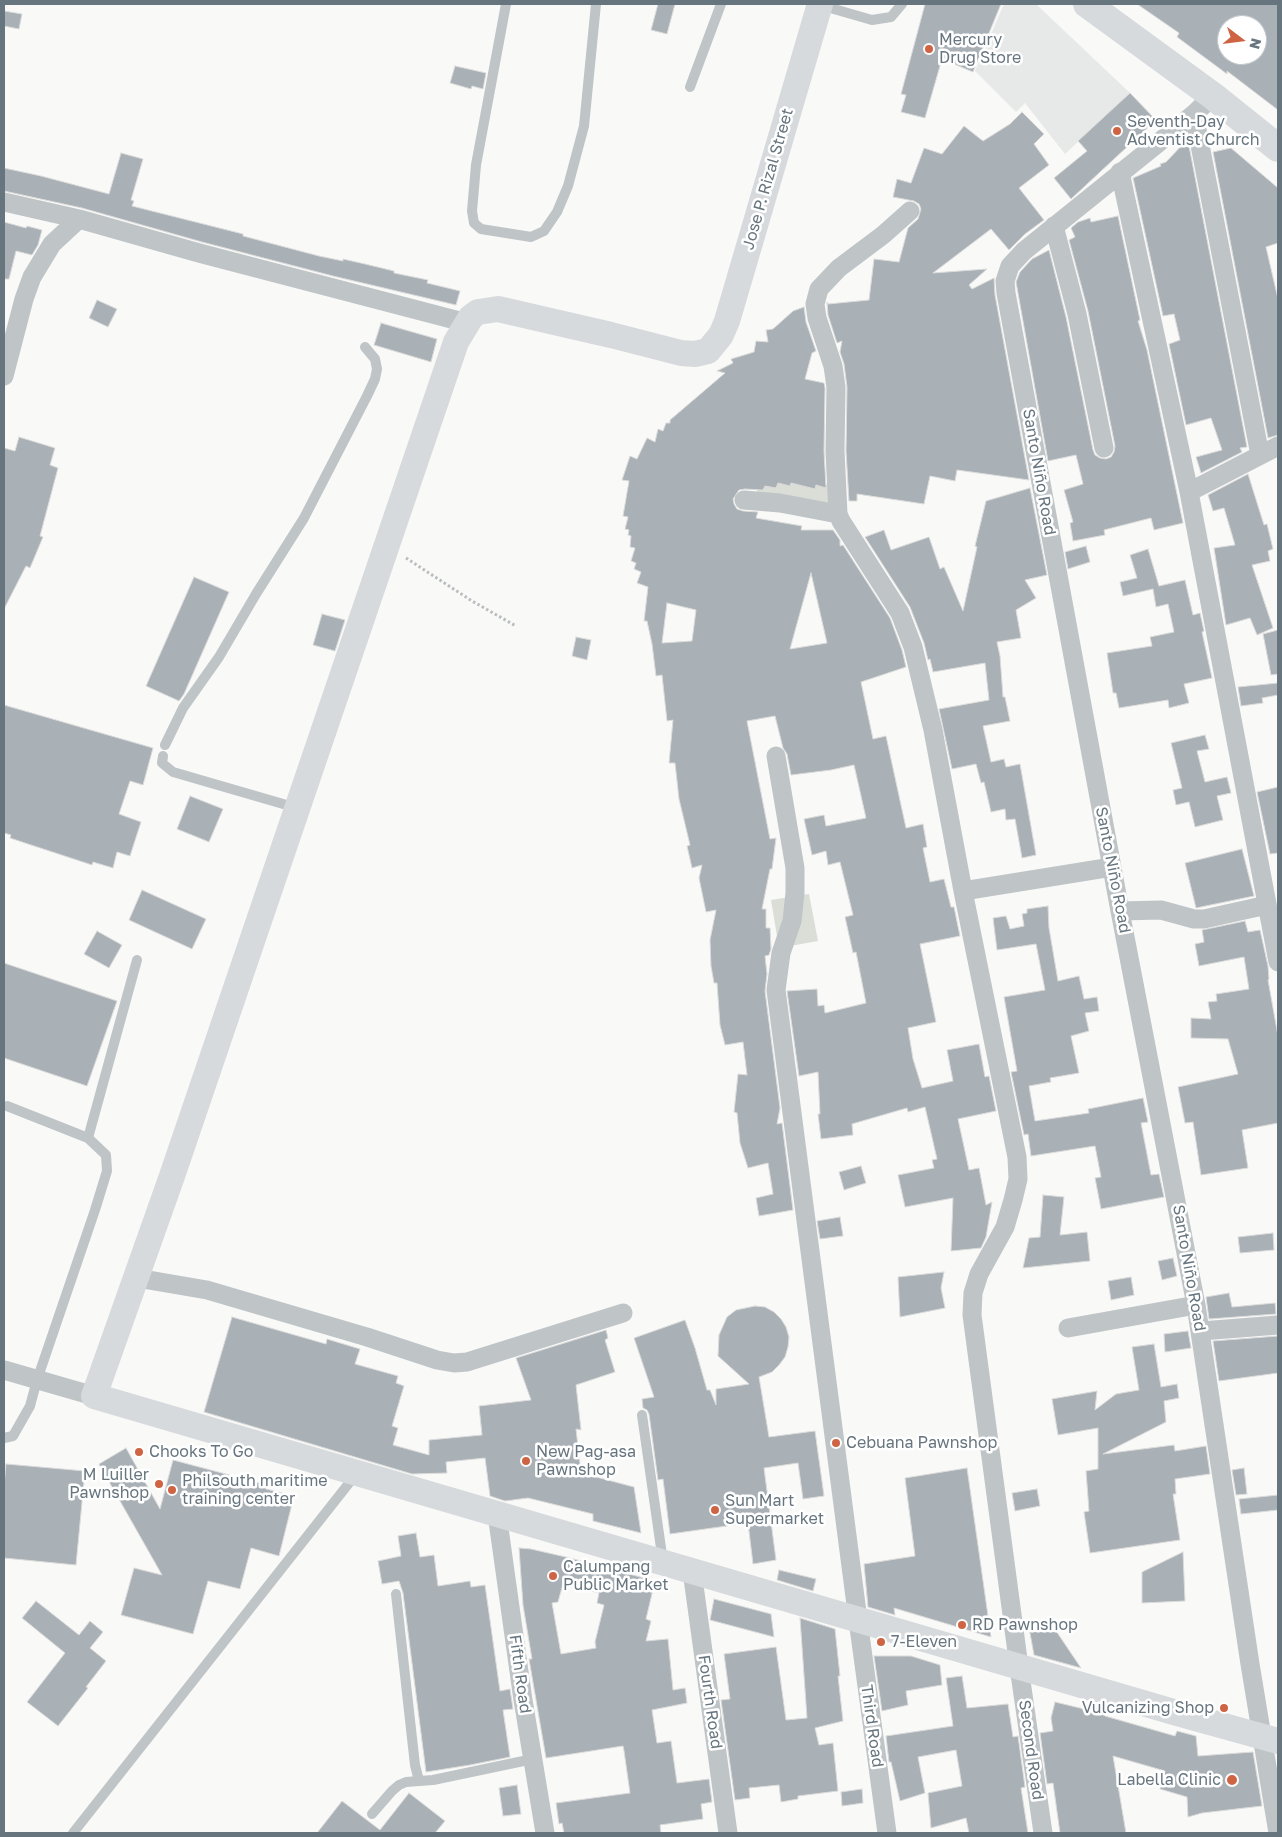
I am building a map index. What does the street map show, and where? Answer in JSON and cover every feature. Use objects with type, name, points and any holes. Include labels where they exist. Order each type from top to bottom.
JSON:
[{"type":"main road","points":[[1088,4],[1204,105],[1278,147]]},
{"type":"street","name":"Jose P. Rizal Street","points":[[467,323],[471,316],[478,312],[498,309],[681,353],[695,354],[708,351],[721,336],[727,321],[819,4]]},
{"type":"street","name":"Santo Niño Road","points":[[1204,105],[1024,251],[1010,266],[1005,281],[1120,910],[1196,1305],[1248,1654],[1270,1739],[1278,1833]]},
{"type":"street","points":[[1204,105],[1260,456]]},
{"type":"street","points":[[1120,172],[1189,492],[1278,962]]},
{"type":"street","points":[[4,202],[79,219],[199,254],[467,323],[456,342],[137,1278],[94,1396]]},
{"type":"street","points":[[744,500],[780,503],[838,514],[835,452],[836,387],[833,366],[817,318],[815,304],[819,289],[839,268],[883,235],[910,211]]},
{"type":"street","points":[[4,376],[24,299],[32,277],[52,244],[79,219]]},
{"type":"street","points":[[1054,226],[1077,314],[1104,448]]},
{"type":"street","points":[[1189,492],[1278,446]]},
{"type":"street","name":"Second Road","points":[[838,514],[840,521],[900,613],[913,647],[933,730],[963,891],[1017,1157],[1018,1180],[1006,1227],[979,1274],[973,1293],[972,1315],[1043,1833]]},
{"type":"street","name":"Third Road","points":[[776,756],[795,868],[792,921],[781,953],[776,990],[887,1833]]},
{"type":"street","points":[[963,891],[1112,867]]},
{"type":"street","points":[[1120,910],[1161,910],[1194,919],[1204,919],[1267,905]]},
{"type":"street","points":[[137,1278],[207,1290],[367,1337],[437,1360],[454,1362],[467,1362],[623,1313]]},
{"type":"street","points":[[1068,1328],[1196,1305]]},
{"type":"street","points":[[1200,1331],[1278,1325]]},
{"type":"street","points":[[4,1370],[1270,1739]]},
{"type":"street","name":"Fifth Road","points":[[497,1514],[545,1833]]},
{"type":"street","name":"Fourth Road","points":[[692,1571],[728,1833]]},
{"type":"lane","points":[[506,4],[476,165],[472,211],[474,223],[481,229],[531,237],[544,231],[556,212],[570,178],[584,126],[596,4]]},
{"type":"lane","points":[[690,87],[721,4]]},
{"type":"lane","points":[[819,4],[872,20],[891,17],[902,4]]},
{"type":"lane","points":[[297,808],[174,772],[162,763],[166,740],[183,708],[219,657],[304,518],[367,396],[375,379],[377,369],[375,359],[365,347]]},
{"type":"lane","points":[[88,1138],[137,960]]},
{"type":"lane","points":[[4,1438],[12,1436],[30,1406],[107,1171],[106,1155],[88,1138],[7,1106]]},
{"type":"lane","points":[[642,1415],[664,1562]]},
{"type":"lane","points":[[73,1833],[358,1473]]},
{"type":"lane","points":[[396,1594],[415,1765],[419,1781]]},
{"type":"lane","points":[[372,1814],[392,1791],[406,1782],[432,1780],[533,1759]]},
{"type":"path","points":[[387,545],[472,601],[516,626]]},
{"type":"shaded area","points":[[1004,4],[1036,4],[1130,93],[1065,154],[1025,103],[1016,112],[975,71]]},
{"type":"shaded area","points":[[759,475],[831,485],[826,515],[755,505]]},
{"type":"shaded area","points":[[809,894],[818,941],[779,948],[771,900]]},
{"type":"building","points":[[658,4],[675,4],[667,34],[651,30]]},
{"type":"building","points":[[925,4],[1001,4],[973,72],[942,59],[925,118],[901,112],[906,95],[901,94]]},
{"type":"building","points":[[1137,4],[1278,4],[1278,110],[1227,71],[1227,74],[1177,37],[1179,33]]},
{"type":"building","points":[[4,11],[22,14],[19,29],[4,26]]},
{"type":"building","points":[[455,66],[486,73],[483,89],[472,86],[471,89],[450,83]]},
{"type":"building","name":"Seventh-Day Adventist Church","points":[[1130,93],[1156,120],[1071,199],[1054,178],[1087,151],[1078,141]]},
{"type":"building","points":[[1022,112],[1044,134],[1034,144],[1049,165],[1019,188],[1044,220],[1025,234],[1009,250],[991,229],[933,273],[987,269],[969,285],[972,289],[994,278],[995,295],[1029,480],[957,470],[955,481],[930,476],[924,504],[857,494],[857,501],[849,501],[846,451],[847,387],[844,364],[840,352],[842,341],[837,343],[828,315],[827,302],[828,304],[869,300],[874,259],[899,262],[908,228],[918,219],[921,209],[919,204],[914,201],[893,197],[897,179],[911,183],[924,148],[942,154],[964,126],[983,141],[1010,124]]},
{"type":"building","points":[[1185,142],[1189,146],[1247,447],[1240,448],[1242,452],[1201,473],[1196,457],[1222,450],[1211,418],[1186,425],[1169,344],[1180,340],[1174,314],[1163,316],[1133,178],[1161,166],[1160,164],[1166,162]]},
{"type":"building","points":[[1231,148],[1278,188],[1278,243],[1266,247],[1278,299],[1278,435],[1268,438],[1213,152]]},
{"type":"building","points":[[121,153],[143,159],[131,200],[134,201],[132,206],[243,234],[243,236],[319,256],[343,261],[343,259],[428,280],[427,283],[460,291],[456,305],[333,276],[82,208],[4,191],[4,168],[109,194]]},
{"type":"building","points":[[1118,216],[1140,320],[1138,321],[1147,350],[1183,523],[1154,530],[1151,518],[1104,530],[1105,535],[1073,541],[1070,523],[1073,522],[1064,490],[1083,484],[1076,455],[1048,461],[1016,282],[1020,272],[1032,259],[1049,250],[1066,317],[1093,450],[1095,455],[1100,458],[1106,459],[1111,457],[1115,446],[1088,311],[1069,240],[1075,237],[1071,228],[1078,222],[1090,218],[1091,222]]},
{"type":"building","points":[[4,222],[42,230],[38,245],[32,255],[16,251],[9,279],[4,279]]},
{"type":"building","points":[[97,300],[117,309],[108,327],[89,318]]},
{"type":"building","points":[[804,307],[806,322],[816,351],[812,353],[805,379],[824,383],[825,388],[824,451],[826,488],[816,485],[815,489],[791,483],[790,486],[778,483],[776,488],[765,486],[763,490],[739,490],[733,499],[734,504],[737,509],[743,511],[758,512],[756,518],[802,526],[801,530],[833,530],[840,540],[840,546],[843,545],[890,618],[902,650],[906,667],[861,682],[873,739],[886,736],[906,828],[923,824],[927,847],[923,848],[930,882],[944,879],[951,907],[954,907],[960,936],[920,944],[936,1022],[908,1028],[913,1059],[922,1088],[953,1081],[947,1050],[979,1044],[985,1077],[989,1076],[996,1111],[958,1119],[969,1170],[979,1168],[986,1205],[992,1202],[986,1237],[981,1248],[951,1251],[953,1198],[905,1207],[898,1175],[934,1168],[932,1160],[937,1159],[925,1107],[908,1112],[907,1108],[852,1124],[853,1135],[821,1139],[818,1114],[820,1114],[818,1072],[799,1076],[787,991],[817,989],[818,1006],[824,1005],[825,1013],[866,1003],[856,952],[853,953],[845,917],[853,915],[840,862],[828,865],[826,851],[812,855],[804,819],[824,815],[826,826],[866,818],[854,765],[791,775],[787,754],[783,748],[775,716],[747,721],[770,839],[776,838],[772,869],[770,869],[762,909],[766,909],[766,928],[770,928],[771,949],[769,955],[765,956],[767,974],[765,991],[780,1108],[777,1124],[782,1123],[793,1210],[759,1216],[756,1198],[773,1194],[768,1163],[748,1168],[740,1143],[737,1113],[734,1112],[738,1074],[747,1075],[743,1042],[725,1045],[720,1025],[717,983],[714,983],[711,966],[710,940],[716,910],[706,912],[699,878],[702,865],[692,868],[687,846],[690,845],[679,799],[675,763],[669,763],[673,720],[667,721],[662,675],[656,676],[647,621],[644,621],[648,587],[637,583],[641,572],[634,569],[636,563],[631,561],[635,548],[630,547],[631,536],[628,535],[629,530],[625,529],[628,517],[623,516],[629,481],[622,480],[630,456],[637,459],[647,438],[655,442],[658,429],[663,431],[666,423],[670,423],[670,420],[725,373],[717,371],[733,363],[731,359],[754,352],[756,341],[768,342],[766,330],[773,329],[793,311]],"holes":[[[811,573],[827,643],[790,649]],[[667,603],[696,610],[692,641],[662,643]]]},
{"type":"building","points":[[381,323],[437,339],[431,362],[374,345]]},
{"type":"building","points":[[19,437],[55,448],[50,465],[58,468],[40,536],[43,537],[30,568],[26,566],[4,609],[4,448],[15,451]]},
{"type":"building","points":[[1248,474],[1264,525],[1267,524],[1273,549],[1268,551],[1270,561],[1252,565],[1273,628],[1257,635],[1250,618],[1226,625],[1214,548],[1235,545],[1224,508],[1213,511],[1208,495]]},
{"type":"building","points":[[1030,488],[1047,575],[1025,580],[1036,598],[1016,610],[1021,638],[997,642],[1003,697],[1005,697],[1010,721],[983,726],[991,762],[1004,759],[1006,767],[1020,764],[1036,855],[1022,858],[1015,819],[1006,820],[1005,809],[991,812],[984,782],[981,783],[976,764],[952,769],[939,709],[989,700],[985,663],[933,672],[930,659],[928,660],[924,643],[910,607],[865,537],[884,530],[891,550],[929,537],[940,569],[944,567],[963,611],[977,547],[975,546],[986,501]]},
{"type":"building","points":[[1086,546],[1090,562],[1068,569],[1065,552]]},
{"type":"building","points":[[1148,549],[1159,586],[1185,580],[1193,615],[1200,613],[1212,678],[1184,684],[1189,703],[1169,708],[1168,700],[1119,708],[1116,693],[1113,693],[1107,653],[1152,646],[1150,637],[1174,632],[1168,604],[1156,607],[1153,589],[1123,596],[1120,582],[1137,578],[1130,555]]},
{"type":"building","points":[[194,577],[229,592],[184,694],[179,701],[146,686]]},
{"type":"building","points":[[322,614],[345,620],[335,651],[313,645]]},
{"type":"building","points":[[1278,630],[1278,674],[1271,675],[1263,634]]},
{"type":"building","points":[[576,637],[591,640],[587,660],[572,656]]},
{"type":"building","points":[[1278,683],[1278,695],[1262,698],[1263,703],[1241,706],[1238,687]]},
{"type":"building","points":[[4,705],[153,748],[143,785],[130,781],[119,814],[141,822],[130,856],[117,852],[113,868],[93,862],[92,865],[10,838],[11,835],[4,833]]},
{"type":"building","points":[[1205,735],[1209,749],[1197,751],[1205,782],[1227,777],[1231,793],[1217,796],[1223,820],[1195,827],[1189,802],[1176,805],[1173,790],[1182,788],[1171,743]]},
{"type":"building","points":[[1278,787],[1278,853],[1270,854],[1257,792]]},
{"type":"building","points":[[190,796],[223,809],[209,842],[177,829]]},
{"type":"building","points":[[1242,849],[1254,896],[1196,908],[1185,863]]},
{"type":"building","points":[[142,890],[206,919],[192,949],[129,920]]},
{"type":"building","points":[[1048,906],[1049,928],[1058,981],[1079,976],[1084,999],[1097,997],[1099,1011],[1085,1013],[1089,1031],[1071,1036],[1079,1073],[1050,1078],[1051,1082],[1029,1086],[1035,1121],[1089,1113],[1088,1109],[1143,1098],[1148,1122],[1141,1123],[1151,1175],[1159,1174],[1164,1197],[1101,1209],[1095,1178],[1101,1177],[1095,1146],[1031,1156],[1028,1134],[1024,1135],[1011,1072],[1017,1071],[1004,997],[1045,990],[1036,944],[997,950],[993,918],[1006,916],[1010,929],[1024,926],[1022,914],[1027,913],[1027,909]]},
{"type":"building","points":[[1245,921],[1248,932],[1260,930],[1268,966],[1268,980],[1278,1036],[1278,1123],[1242,1130],[1248,1168],[1201,1175],[1193,1122],[1185,1123],[1178,1087],[1238,1074],[1228,1039],[1191,1038],[1191,1018],[1211,1019],[1208,1002],[1217,1001],[1216,994],[1249,989],[1244,957],[1199,966],[1195,944],[1204,942],[1202,930]]},
{"type":"building","points":[[97,931],[122,945],[109,968],[84,954]]},
{"type":"building","points":[[4,963],[117,1001],[87,1086],[4,1058]]},
{"type":"building","points":[[861,1166],[866,1183],[844,1190],[839,1172]]},
{"type":"building","points":[[1043,1195],[1064,1197],[1060,1235],[1087,1232],[1090,1261],[1023,1268],[1029,1238],[1040,1237]]},
{"type":"building","points":[[840,1217],[843,1236],[820,1239],[817,1221]]},
{"type":"building","points":[[1273,1233],[1274,1250],[1240,1253],[1238,1237]]},
{"type":"building","points":[[1173,1258],[1177,1276],[1162,1280],[1158,1261]]},
{"type":"building","points":[[944,1272],[941,1288],[945,1308],[900,1317],[898,1277]]},
{"type":"building","points":[[1131,1277],[1134,1295],[1111,1300],[1108,1281]]},
{"type":"building","points":[[1229,1293],[1232,1307],[1275,1303],[1276,1314],[1209,1319],[1206,1297]]},
{"type":"building","points":[[755,1306],[765,1307],[774,1312],[786,1327],[789,1337],[785,1357],[779,1365],[772,1372],[759,1377],[769,1437],[815,1431],[824,1496],[803,1499],[798,1463],[764,1468],[776,1560],[753,1564],[748,1523],[670,1534],[663,1479],[658,1480],[649,1414],[643,1408],[642,1399],[654,1397],[634,1338],[685,1320],[707,1390],[710,1390],[716,1405],[716,1389],[749,1384],[718,1356],[719,1335],[727,1317],[736,1310]]},
{"type":"building","points":[[232,1317],[326,1344],[327,1339],[360,1349],[355,1364],[398,1376],[396,1383],[404,1386],[392,1426],[398,1428],[393,1445],[429,1455],[429,1440],[482,1435],[479,1406],[531,1400],[516,1358],[606,1330],[608,1338],[605,1340],[615,1372],[576,1385],[581,1430],[576,1429],[581,1473],[634,1487],[641,1533],[593,1521],[593,1514],[528,1498],[505,1501],[490,1496],[485,1458],[446,1462],[447,1473],[412,1474],[204,1412]]},
{"type":"building","points":[[1188,1331],[1191,1348],[1165,1352],[1164,1334]]},
{"type":"building","points":[[1278,1336],[1278,1373],[1219,1381],[1213,1341]]},
{"type":"building","points":[[1154,1344],[1161,1387],[1177,1384],[1179,1398],[1164,1401],[1166,1422],[1103,1454],[1174,1445],[1175,1451],[1206,1446],[1210,1474],[1175,1479],[1176,1494],[1173,1494],[1180,1540],[1090,1553],[1084,1512],[1089,1511],[1086,1471],[1098,1469],[1098,1428],[1058,1435],[1052,1399],[1097,1391],[1095,1410],[1116,1394],[1139,1390],[1132,1347]]},
{"type":"building","points":[[126,1448],[160,1509],[173,1460],[267,1485],[266,1489],[294,1496],[279,1556],[251,1548],[240,1589],[208,1581],[193,1634],[121,1615],[134,1568],[162,1575],[99,1464]]},
{"type":"building","points":[[6,1464],[85,1471],[76,1565],[4,1558],[4,1486]]},
{"type":"building","points":[[967,1468],[991,1637],[894,1608],[895,1615],[868,1607],[864,1564],[915,1556],[905,1478]]},
{"type":"building","points":[[1244,1468],[1247,1494],[1236,1495],[1232,1470]]},
{"type":"building","points":[[1037,1489],[1040,1506],[1015,1511],[1012,1493]]},
{"type":"building","points":[[1278,1495],[1278,1510],[1241,1514],[1239,1499]]},
{"type":"building","points":[[416,1533],[420,1557],[434,1555],[438,1586],[470,1581],[471,1587],[485,1585],[500,1691],[510,1689],[513,1709],[503,1710],[510,1757],[426,1772],[403,1593],[399,1581],[382,1584],[378,1561],[401,1556],[398,1536]]},
{"type":"building","points":[[519,1548],[570,1558],[655,1581],[646,1619],[651,1621],[646,1641],[668,1639],[673,1690],[685,1688],[687,1703],[652,1710],[657,1743],[671,1741],[677,1783],[709,1779],[712,1802],[701,1804],[703,1819],[660,1825],[661,1833],[564,1833],[562,1823],[559,1824],[556,1803],[630,1793],[624,1751],[623,1746],[546,1758],[529,1659],[532,1659],[523,1605]],"holes":[[[563,1584],[599,1593],[597,1603],[604,1605],[595,1642],[596,1648],[561,1654],[552,1603],[558,1602]]]},
{"type":"building","points":[[1183,1552],[1185,1601],[1142,1603],[1142,1572]]},
{"type":"building","points":[[779,1570],[816,1579],[813,1591],[777,1580]]},
{"type":"building","points":[[714,1599],[771,1614],[774,1637],[710,1620]]},
{"type":"building","points":[[36,1601],[79,1635],[90,1621],[103,1632],[90,1648],[106,1661],[86,1687],[88,1688],[58,1726],[27,1702],[65,1653],[22,1618]]},
{"type":"building","points":[[800,1618],[835,1629],[843,1721],[815,1728],[819,1745],[833,1743],[838,1791],[798,1796],[798,1799],[781,1802],[779,1785],[749,1788],[750,1798],[735,1800],[721,1700],[730,1699],[724,1654],[776,1647],[786,1720],[807,1718]]},
{"type":"building","points":[[1048,1619],[1081,1668],[1034,1655],[1028,1622]]},
{"type":"building","points":[[874,1656],[911,1656],[940,1665],[942,1685],[906,1691],[908,1705],[882,1711]]},
{"type":"building","points":[[962,1676],[967,1708],[1008,1704],[1013,1737],[1018,1736],[1025,1787],[1021,1788],[1028,1833],[969,1833],[966,1818],[931,1828],[928,1793],[962,1786],[956,1750],[918,1757],[925,1793],[900,1801],[891,1762],[889,1762],[886,1736],[953,1726],[946,1678]]},
{"type":"building","points":[[1055,1702],[1105,1714],[1105,1716],[1175,1736],[1177,1731],[1196,1736],[1198,1756],[1253,1752],[1262,1806],[1202,1813],[1188,1817],[1187,1797],[1160,1789],[1165,1771],[1113,1756],[1126,1833],[1060,1833],[1053,1783],[1047,1784],[1040,1733],[1053,1731],[1051,1718]]},
{"type":"building","points":[[517,1785],[521,1814],[503,1816],[499,1788]]},
{"type":"building","points":[[862,1789],[863,1803],[842,1806],[841,1792]]},
{"type":"building","points":[[409,1793],[445,1821],[435,1833],[317,1833],[342,1801],[380,1830]]},
{"type":"place","name":"Mercury Drug Store","points":[[929,49]]},
{"type":"place","name":"Seventh-Day Adventist Church","points":[[1117,131]]},
{"type":"place","name":"Cebuana Pawnshop","points":[[836,1443]]},
{"type":"place","name":"Chooks To Go","points":[[139,1452]]},
{"type":"place","name":"New Pag-asa Pawnshop","points":[[526,1461]]},
{"type":"place","name":"M Luiller Pawnshop","points":[[159,1484]]},
{"type":"place","name":"Philsouth maritime training center","points":[[172,1490]]},
{"type":"place","name":"Sun Mart Supermarket","points":[[715,1510]]},
{"type":"place","name":"Calumpang Public Market","points":[[553,1576]]},
{"type":"place","name":"RD Pawnshop","points":[[962,1625]]},
{"type":"place","name":"7-Eleven","points":[[881,1642]]},
{"type":"place","name":"Vulcanizing Shop","points":[[1224,1708]]},
{"type":"place","name":"Labella Clinic","points":[[1232,1780]]}]
